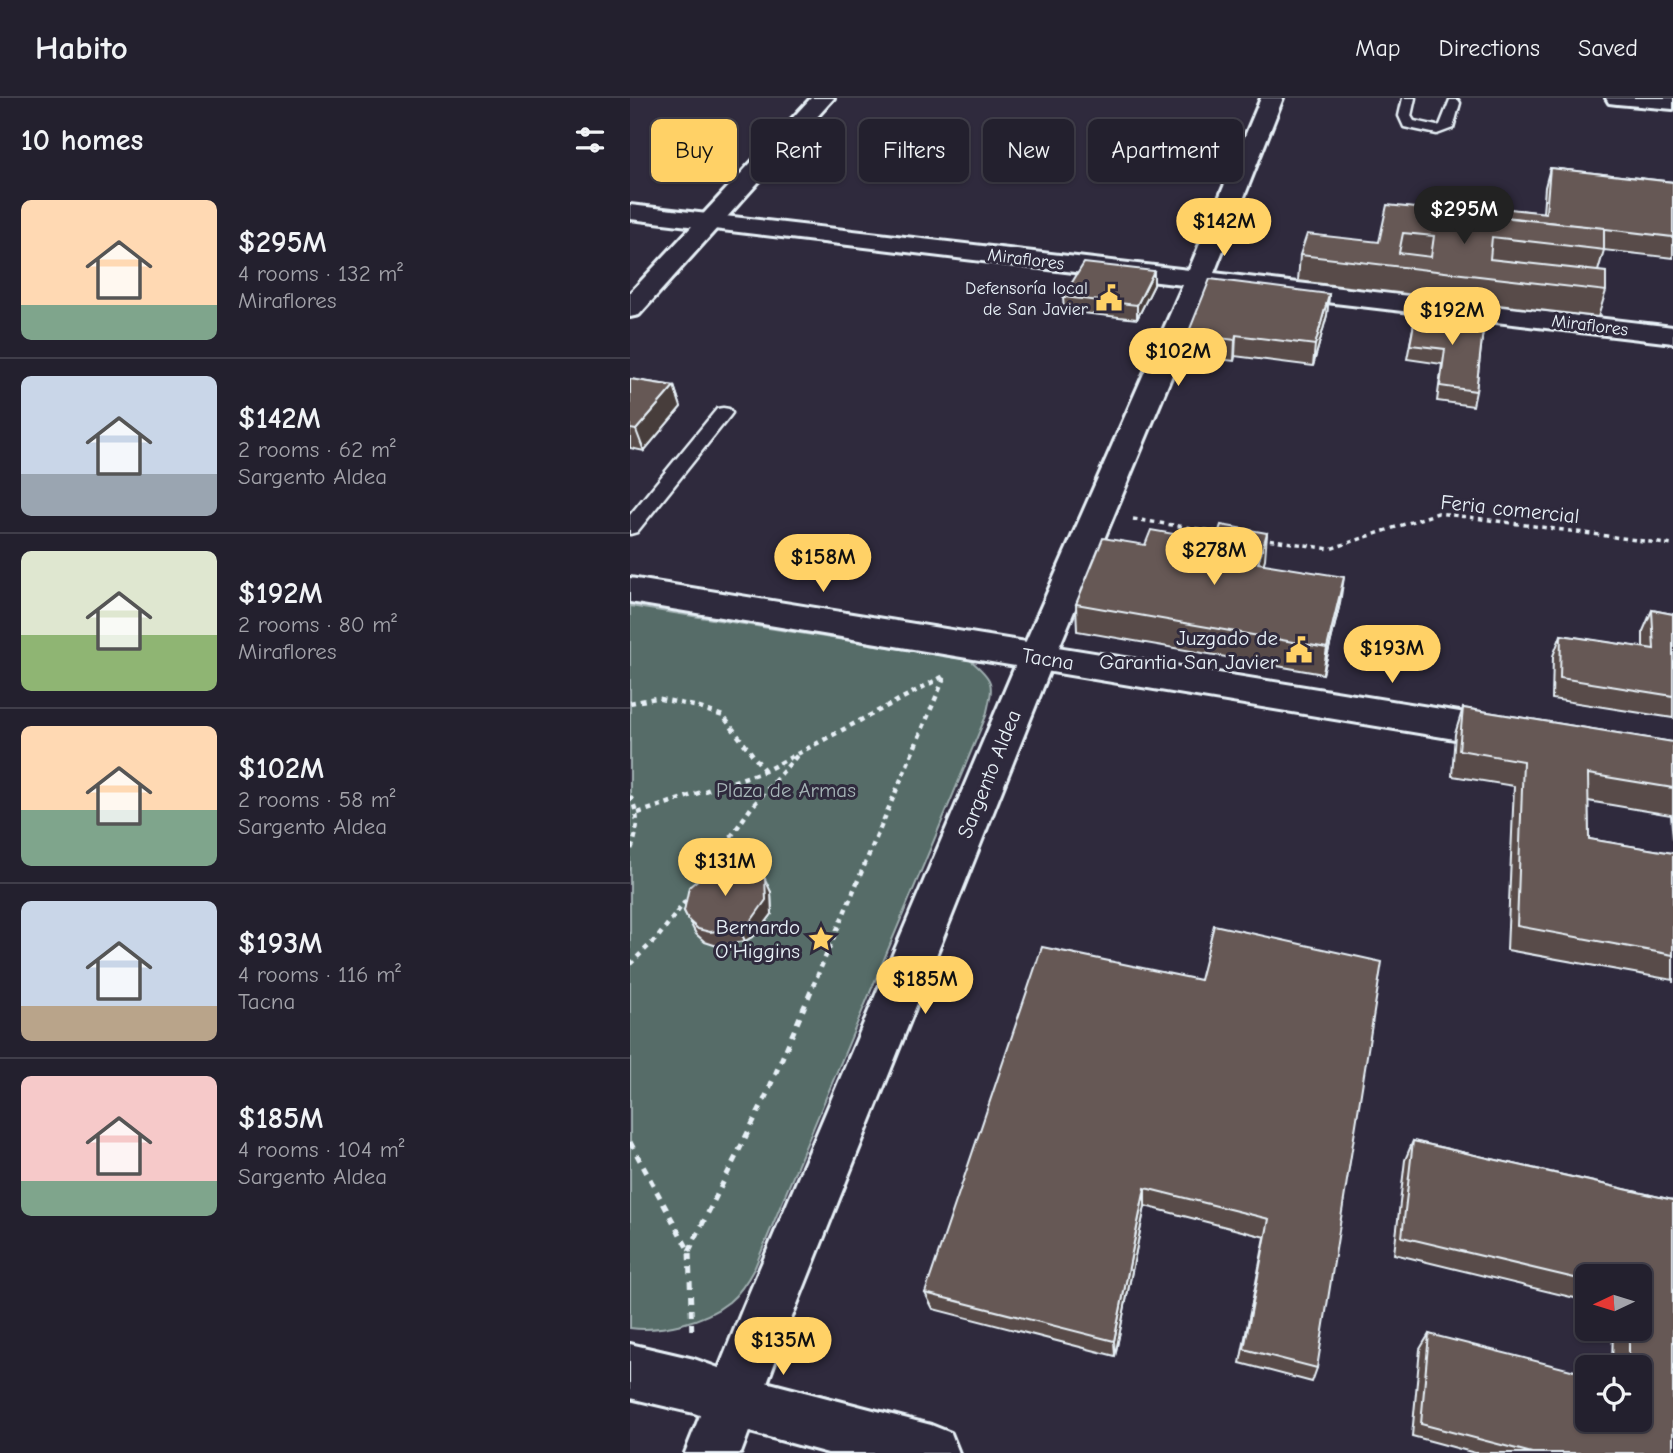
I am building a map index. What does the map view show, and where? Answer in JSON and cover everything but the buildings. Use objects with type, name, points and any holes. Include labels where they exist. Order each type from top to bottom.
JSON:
[{"type":"street","points":[[630,309],[823,98]]},
{"type":"street","name":"Sargento Aldea","points":[[713,1453],[715,1393],[762,1328],[1037,657],[1272,98]]},
{"type":"street","points":[[1617,98],[1673,103]]},
{"type":"street","name":"Miraflores","points":[[630,212],[1673,335]]},
{"type":"street","name":"Tacna","points":[[630,590],[1537,738]]},
{"type":"street","points":[[630,1371],[931,1453]]},
{"type":"lane","points":[[1409,98],[1405,116],[1409,124],[1437,130],[1446,128],[1454,103]]},
{"type":"lane","points":[[630,528],[723,413]]},
{"type":"path","points":[[1098,513],[1238,535]]},
{"type":"path","name":"Feria comercial","points":[[1251,537],[1330,549],[1438,513],[1673,545]]},
{"type":"path","points":[[638,813],[765,771],[946,676],[765,1098],[689,1251]]},
{"type":"path","points":[[630,703],[656,698],[694,706],[723,716],[765,771]]},
{"type":"path","points":[[701,880],[751,808],[803,749]]},
{"type":"path","points":[[630,796],[638,813],[638,833],[630,852]]},
{"type":"path","points":[[630,964],[658,937],[693,891]]},
{"type":"path","points":[[630,1142],[689,1251],[715,1393]]},
{"type":"green space","name":"Plaza de Armas","points":[[630,606],[970,660],[984,673],[991,690],[986,716],[755,1267],[737,1295],[719,1309],[682,1324],[642,1329],[630,1328]]},
{"type":"place","name":"Defensoría local de San Javier","points":[[1109,298]]},
{"type":"place","name":"Juzgado de Garantia San Javier","points":[[1299,650]]},
{"type":"place","name":"Bernardo O'Higgins","points":[[821,939]]}]
